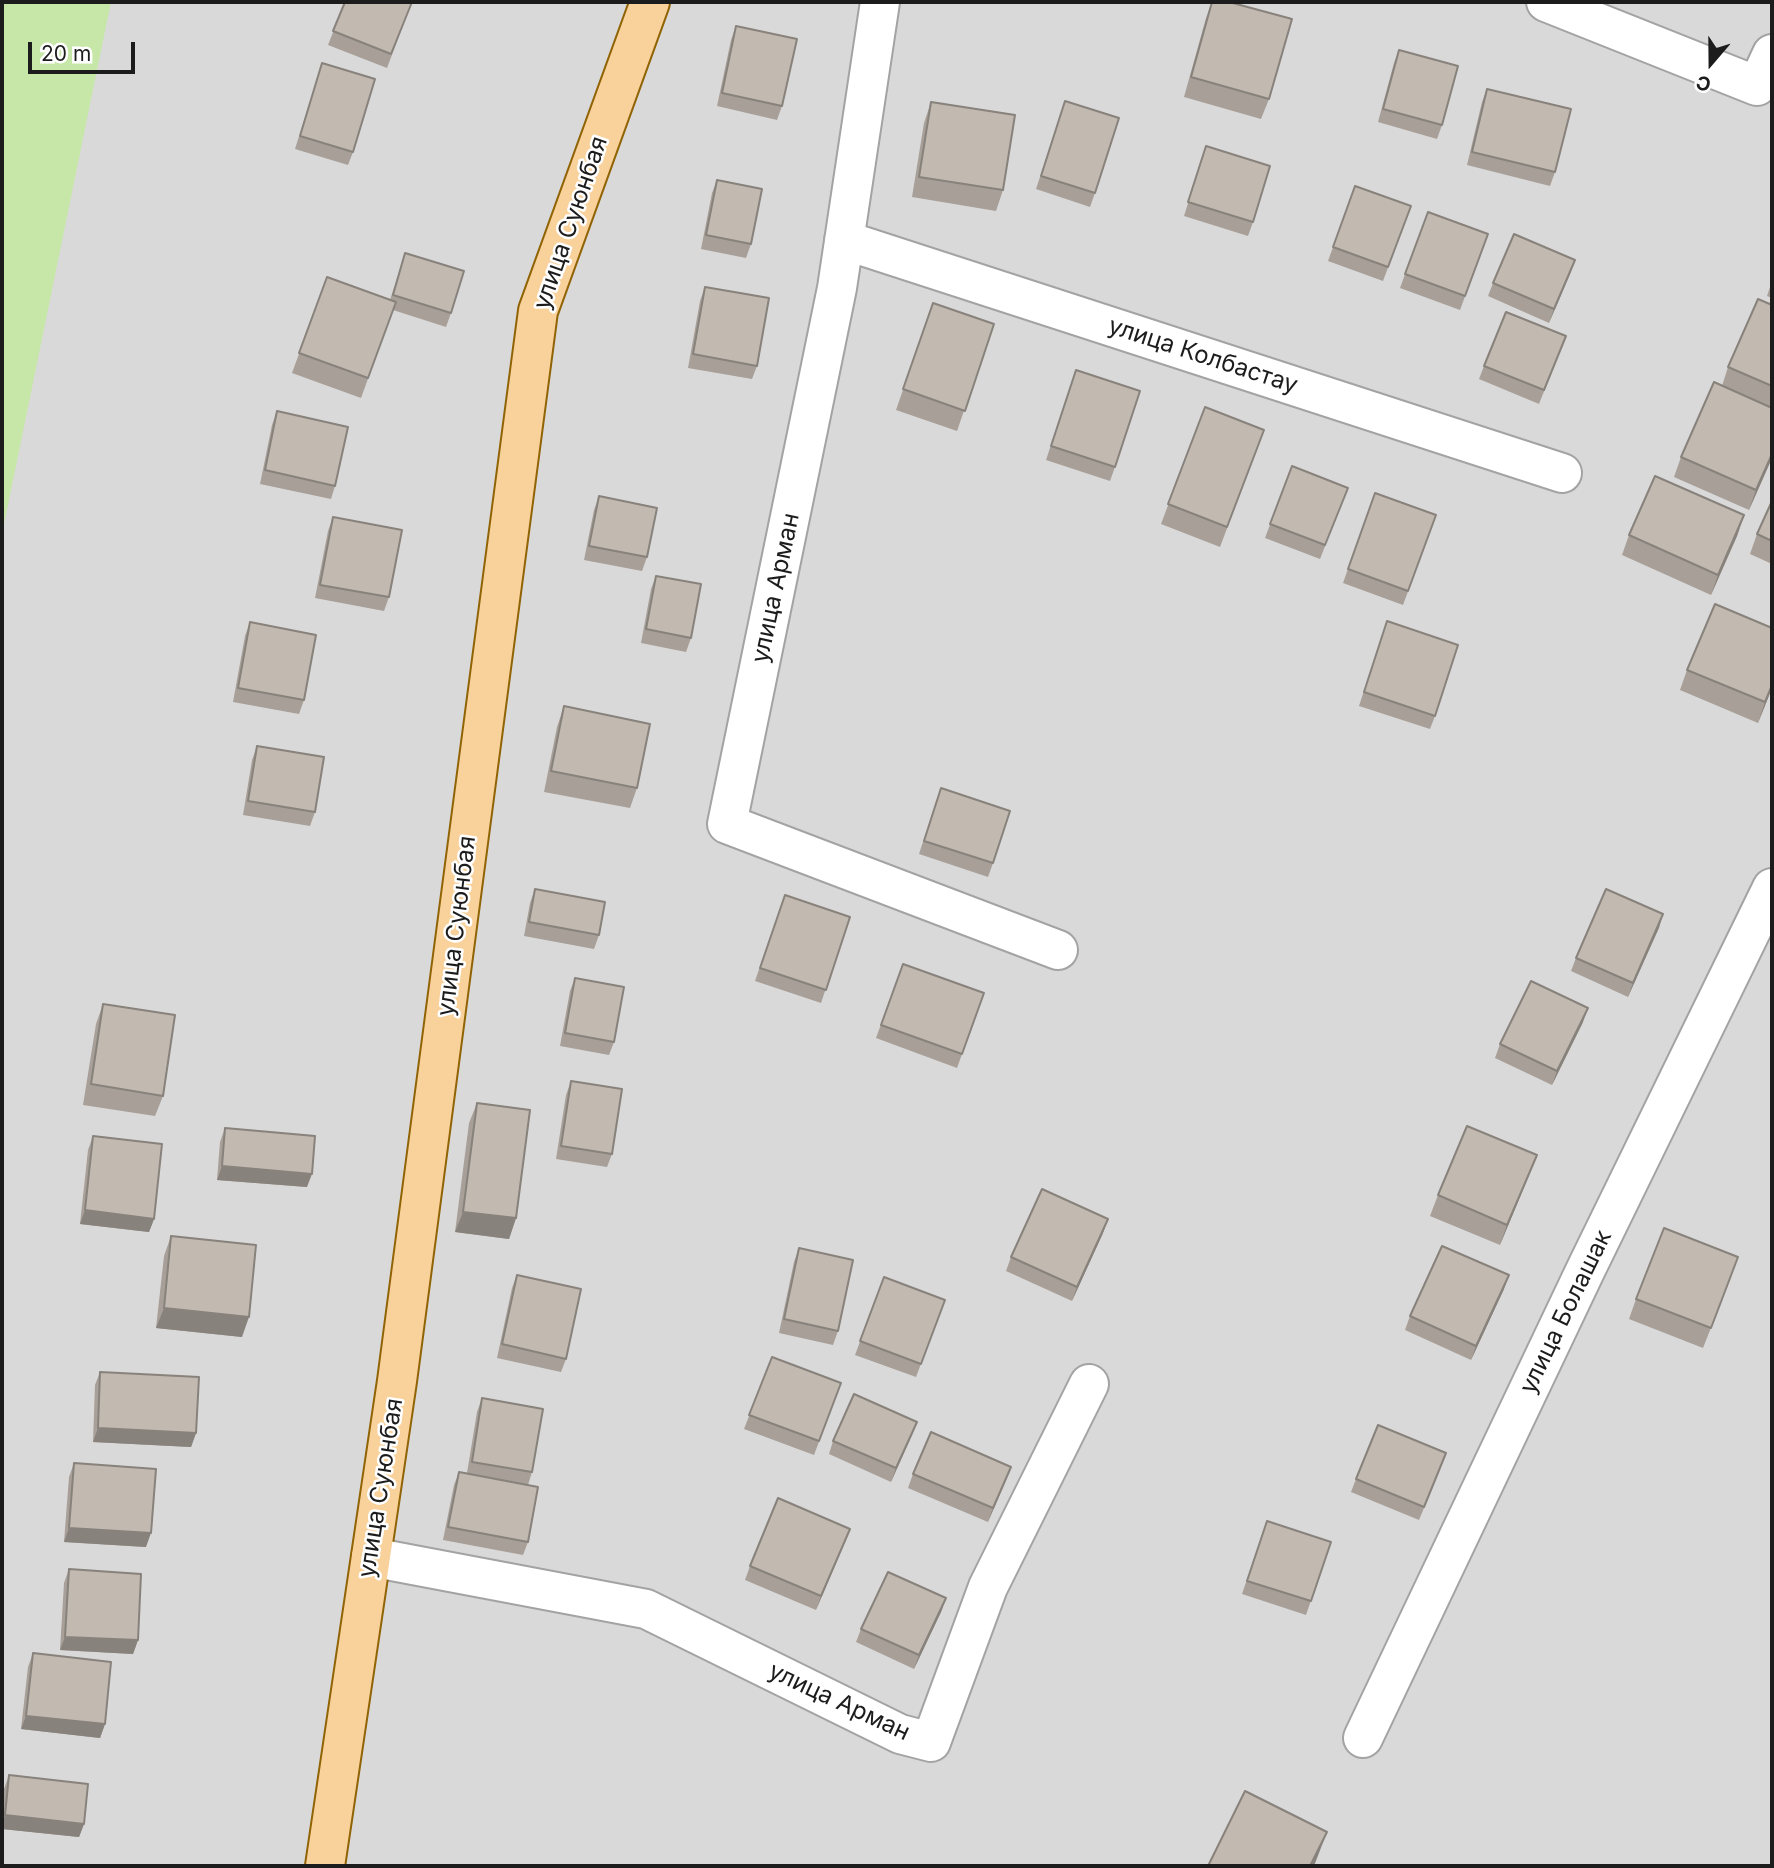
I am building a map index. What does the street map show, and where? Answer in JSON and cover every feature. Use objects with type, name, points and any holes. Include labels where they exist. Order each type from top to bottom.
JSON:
[{"type":"main road","name":"улица Суюнбая","points":[[325,1866],[397,1381],[538,311],[650,2]]},
{"type":"street","name":"улица Арман","points":[[880,2],[837,288],[727,824],[1058,950]]},
{"type":"street","points":[[1546,2],[1757,86],[1772,54]]},
{"type":"street","name":"улица Колбастау","points":[[844,240],[1562,473]]},
{"type":"street","name":"улица Болашак","points":[[1363,1738],[1585,1271],[1772,888]]},
{"type":"street","name":"улица Арман","points":[[371,1558],[646,1609],[900,1734],[931,1742],[988,1587],[1089,1384]]},
{"type":"shaded area","points":[[70,2],[1772,2],[1772,1866],[2,1866],[2,363]]},
{"type":"green space","points":[[2,2],[111,2],[2,534]]},
{"type":"building","points":[[345,2],[412,2],[391,54],[333,31]]},
{"type":"building","points":[[1212,2],[1229,2],[1292,19],[1269,99],[1191,77]]},
{"type":"building","points":[[736,26],[797,39],[782,106],[722,93]]},
{"type":"building","points":[[1399,50],[1458,66],[1442,125],[1383,109]]},
{"type":"building","points":[[322,63],[375,79],[353,152],[300,136]]},
{"type":"building","points":[[1487,89],[1571,109],[1555,172],[1472,152]]},
{"type":"building","points":[[1065,101],[1119,118],[1095,193],[1041,176]]},
{"type":"building","points":[[931,102],[1015,115],[1003,190],[919,177]]},
{"type":"building","points":[[1206,146],[1270,166],[1253,222],[1188,202]]},
{"type":"building","points":[[717,180],[762,189],[751,244],[706,235]]},
{"type":"building","points":[[1355,186],[1411,206],[1388,267],[1333,247]]},
{"type":"building","points":[[1428,212],[1488,234],[1465,296],[1405,274]]},
{"type":"building","points":[[1514,234],[1575,260],[1554,309],[1493,283]]},
{"type":"building","points":[[405,253],[464,271],[451,313],[393,295]]},
{"type":"building","points":[[327,277],[396,302],[368,378],[299,353]]},
{"type":"building","points":[[705,287],[769,298],[757,366],[693,354]]},
{"type":"building","points":[[1758,299],[1772,305],[1772,386],[1728,367]]},
{"type":"building","points":[[933,303],[994,324],[965,411],[903,389]]},
{"type":"building","points":[[1506,312],[1566,336],[1544,390],[1484,366]]},
{"type":"building","points":[[1076,370],[1140,391],[1115,467],[1051,446]]},
{"type":"building","points":[[1714,382],[1772,408],[1772,454],[1756,490],[1681,457]]},
{"type":"building","points":[[1205,407],[1264,430],[1227,527],[1168,504]]},
{"type":"building","points":[[277,411],[348,427],[335,486],[265,470]]},
{"type":"building","points":[[1292,466],[1348,488],[1325,545],[1270,524]]},
{"type":"building","points":[[1655,476],[1744,515],[1718,575],[1629,535]]},
{"type":"building","points":[[1375,493],[1436,515],[1408,591],[1348,569]]},
{"type":"building","points":[[599,496],[657,508],[647,557],[589,546]]},
{"type":"building","points":[[1772,501],[1772,541],[1757,534]]},
{"type":"building","points":[[333,517],[402,530],[389,597],[320,585]]},
{"type":"building","points":[[656,576],[701,584],[691,638],[646,629]]},
{"type":"building","points":[[1715,604],[1772,628],[1772,685],[1765,702],[1687,670]]},
{"type":"building","points":[[1387,621],[1458,645],[1435,716],[1364,692]]},
{"type":"building","points":[[250,622],[316,635],[304,700],[238,688]]},
{"type":"building","points":[[564,706],[650,724],[637,788],[551,771]]},
{"type":"building","points":[[257,746],[324,757],[315,812],[248,801]]},
{"type":"building","points":[[941,788],[1010,811],[993,863],[924,841]]},
{"type":"building","points":[[535,889],[605,902],[599,935],[529,922]]},
{"type":"building","points":[[1606,889],[1663,914],[1633,983],[1576,958]]},
{"type":"building","points":[[785,895],[850,917],[826,990],[760,968]]},
{"type":"building","points":[[903,964],[984,993],[962,1054],[881,1025]]},
{"type":"building","points":[[575,978],[624,987],[614,1042],[565,1033]]},
{"type":"building","points":[[1531,981],[1588,1008],[1557,1071],[1500,1044]]},
{"type":"building","points":[[103,1004],[175,1015],[163,1096],[91,1084]]},
{"type":"building","points":[[571,1081],[622,1089],[612,1154],[561,1146]]},
{"type":"building","points":[[477,1103],[530,1110],[516,1218],[463,1212]]},
{"type":"building","points":[[1467,1126],[1537,1155],[1507,1225],[1438,1195]]},
{"type":"building","points":[[225,1128],[315,1136],[312,1174],[222,1166]]},
{"type":"building","points":[[93,1136],[162,1144],[154,1219],[85,1210]]},
{"type":"building","points":[[1042,1189],[1108,1219],[1077,1287],[1011,1257]]},
{"type":"building","points":[[1664,1228],[1738,1257],[1711,1328],[1636,1299]]},
{"type":"building","points":[[171,1236],[256,1245],[249,1317],[164,1308]]},
{"type":"building","points":[[1442,1246],[1509,1275],[1476,1346],[1410,1316]]},
{"type":"building","points":[[799,1248],[853,1260],[838,1331],[784,1319]]},
{"type":"building","points":[[517,1275],[581,1289],[566,1359],[502,1344]]},
{"type":"building","points":[[884,1277],[945,1300],[921,1364],[860,1341]]},
{"type":"building","points":[[772,1357],[841,1383],[819,1441],[749,1415]]},
{"type":"building","points":[[100,1372],[199,1377],[196,1433],[98,1428]]},
{"type":"building","points":[[854,1394],[917,1422],[896,1468],[833,1441]]},
{"type":"building","points":[[482,1398],[543,1409],[532,1472],[472,1462]]},
{"type":"building","points":[[1378,1425],[1446,1453],[1424,1507],[1356,1479]]},
{"type":"building","points":[[931,1432],[1011,1467],[993,1508],[913,1474]]},
{"type":"building","points":[[74,1463],[156,1469],[151,1533],[69,1528]]},
{"type":"building","points":[[459,1472],[538,1487],[528,1542],[448,1527]]},
{"type":"building","points":[[778,1498],[850,1529],[821,1596],[750,1566]]},
{"type":"building","points":[[1267,1521],[1331,1542],[1311,1601],[1247,1581]]},
{"type":"building","points":[[69,1569],[141,1574],[138,1640],[65,1637]]},
{"type":"building","points":[[888,1572],[946,1598],[919,1655],[861,1629]]},
{"type":"building","points":[[33,1653],[111,1662],[105,1724],[26,1716]]},
{"type":"building","points":[[9,1775],[88,1784],[84,1824],[5,1815]]},
{"type":"building","points":[[1245,1791],[1327,1832],[1310,1866],[1208,1866]]}]
